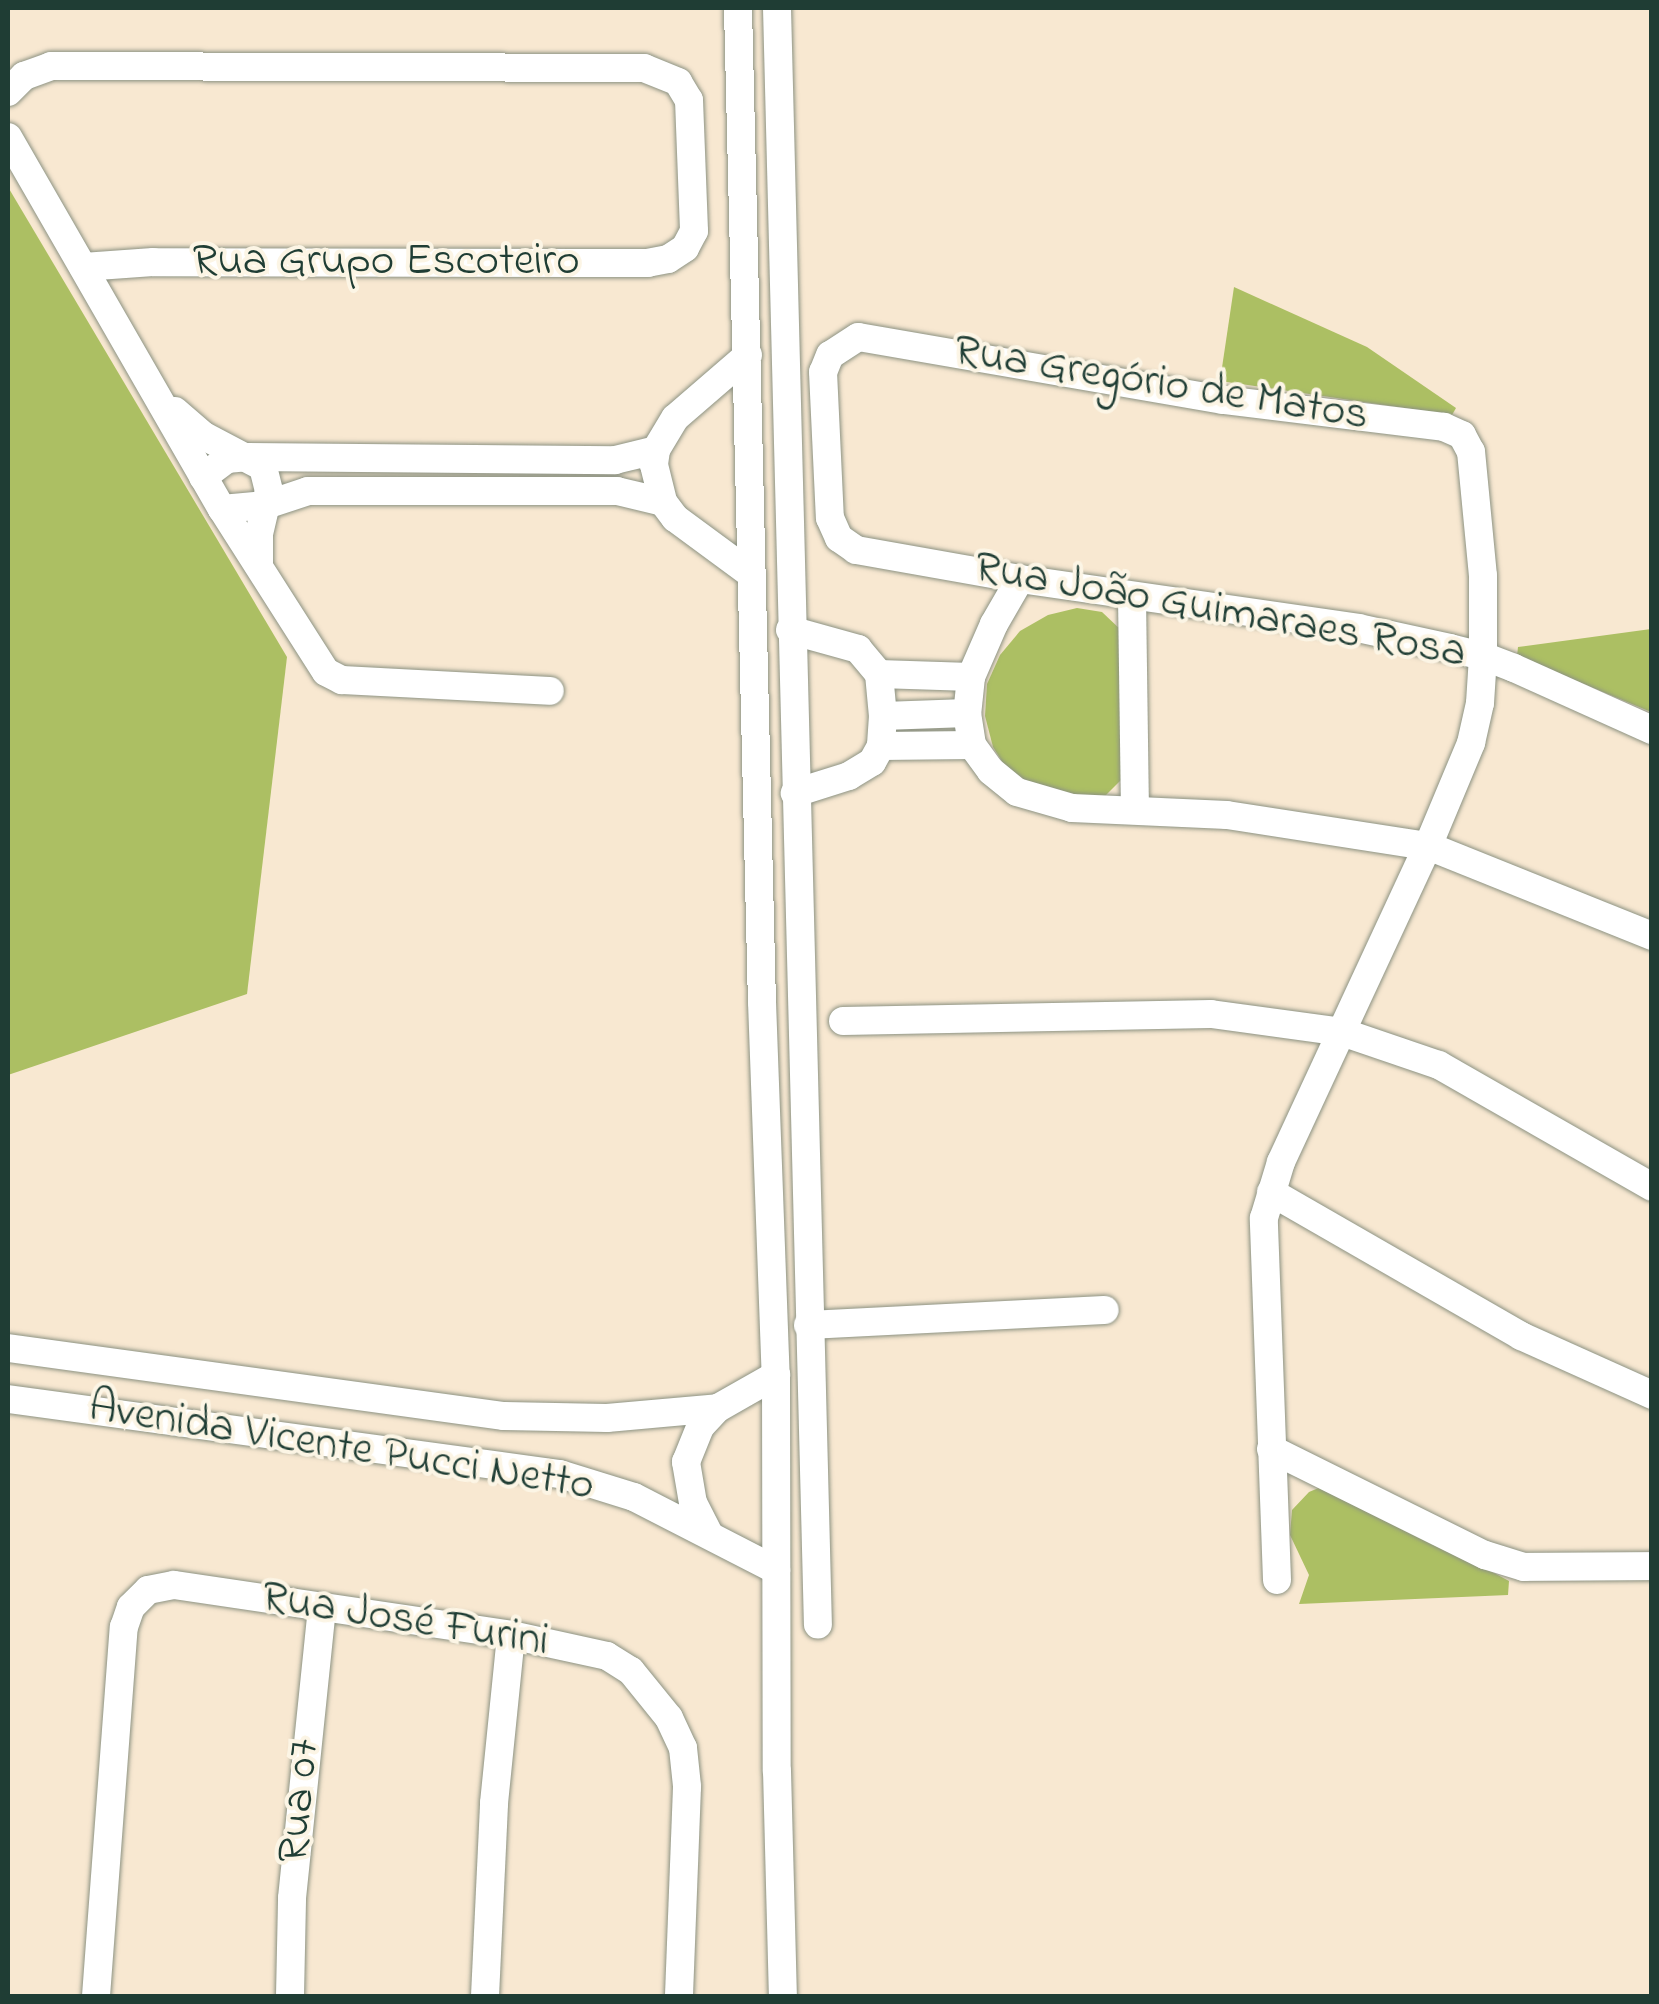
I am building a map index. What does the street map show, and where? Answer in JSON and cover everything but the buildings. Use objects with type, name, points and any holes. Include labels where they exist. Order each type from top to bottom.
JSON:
[{"type":"street","points":[[738,8],[762,1002],[776,1375],[783,1996]]},
{"type":"street","points":[[777,8],[818,1624]]},
{"type":"street","name":"Rua Grupo Escoteiro","points":[[8,92],[24,76],[51,66],[644,68],[678,82],[689,100],[693,122],[694,231],[685,248],[648,263],[153,262],[83,267]]},
{"type":"street","points":[[8,137],[222,509],[326,672],[342,680],[550,691]]},
{"type":"street","points":[[746,286],[782,285]]},
{"type":"street","name":"Rua Gregório de Matos","points":[[839,538],[830,518],[823,372],[830,354],[858,337],[1223,400],[1444,427],[1462,436],[1472,452],[1484,576],[1483,656]]},
{"type":"street","points":[[662,502],[656,450],[675,418],[727,378],[748,355]]},
{"type":"street","points":[[158,394],[204,436],[262,468],[268,480],[259,534],[259,564]]},
{"type":"street","points":[[203,477],[227,458],[614,460],[656,450]]},
{"type":"street","points":[[222,509],[266,505],[308,491],[617,491],[662,502],[690,532],[751,574]]},
{"type":"street","name":"Rua João Guimaraes Rosa","points":[[839,538],[856,550],[1020,580],[1358,628],[1483,656],[1652,730]]},
{"type":"street","points":[[1020,580],[994,624],[971,677],[967,713],[972,745],[991,772],[1017,792],[1040,802],[1332,828],[1428,846],[1652,936]]},
{"type":"street","points":[[1132,597],[1135,810]]},
{"type":"street","points":[[790,630],[858,649],[878,674],[883,716],[881,746],[872,762],[850,776],[795,793]]},
{"type":"street","points":[[1277,1580],[1262,1248],[1271,1192],[1471,743],[1483,656]]},
{"type":"street","points":[[878,674],[971,677]]},
{"type":"street","points":[[883,716],[967,713]]},
{"type":"street","points":[[881,746],[972,745]]},
{"type":"street","points":[[762,1002],[800,1001]]},
{"type":"street","points":[[843,1021],[1211,1014],[1342,1032],[1439,1065],[1652,1187]]},
{"type":"street","points":[[1271,1192],[1521,1336],[1652,1395]]},
{"type":"street","points":[[808,1325],[1104,1310]]},
{"type":"street","name":"Avenida Vicente Pucci Netto","points":[[8,1348],[504,1416],[607,1418],[718,1408],[776,1375]]},
{"type":"street","name":"Avenida Vicente Pucci Netto","points":[[8,1399],[560,1474],[634,1498],[776,1570]]},
{"type":"street","points":[[710,1534],[694,1503],[686,1462],[700,1426],[718,1408]]},
{"type":"street","points":[[1271,1449],[1485,1555],[1524,1567],[1652,1566]]},
{"type":"street","points":[[777,1511],[790,1534],[816,1546]]},
{"type":"street","points":[[776,1570],[816,1546]]},
{"type":"street","name":"Rua José Furini","points":[[96,1996],[124,1628],[131,1607],[148,1590],[174,1585],[510,1634],[607,1656],[631,1671],[650,1690],[684,1748],[688,1787],[679,1996]]},
{"type":"street","name":"Rua 07","points":[[290,1996],[294,1879],[322,1607]]},
{"type":"street","points":[[485,1996],[494,1803],[510,1634]]},
{"type":"green space","points":[[8,187],[287,657],[247,994],[8,1075]]},
{"type":"green space","points":[[1234,287],[1367,347],[1456,408],[1452,415],[1220,381]]},
{"type":"green space","points":[[1077,608],[1102,612],[1121,630],[1129,772],[1102,799],[1064,805],[1010,774],[993,747],[985,716],[987,684],[1000,655],[1020,631],[1048,615]]},
{"type":"green space","points":[[1651,629],[1651,712],[1517,656],[1518,647]]},
{"type":"green space","points":[[1334,1487],[1509,1581],[1508,1595],[1299,1604],[1309,1575],[1290,1535],[1292,1510],[1309,1492]]}]
